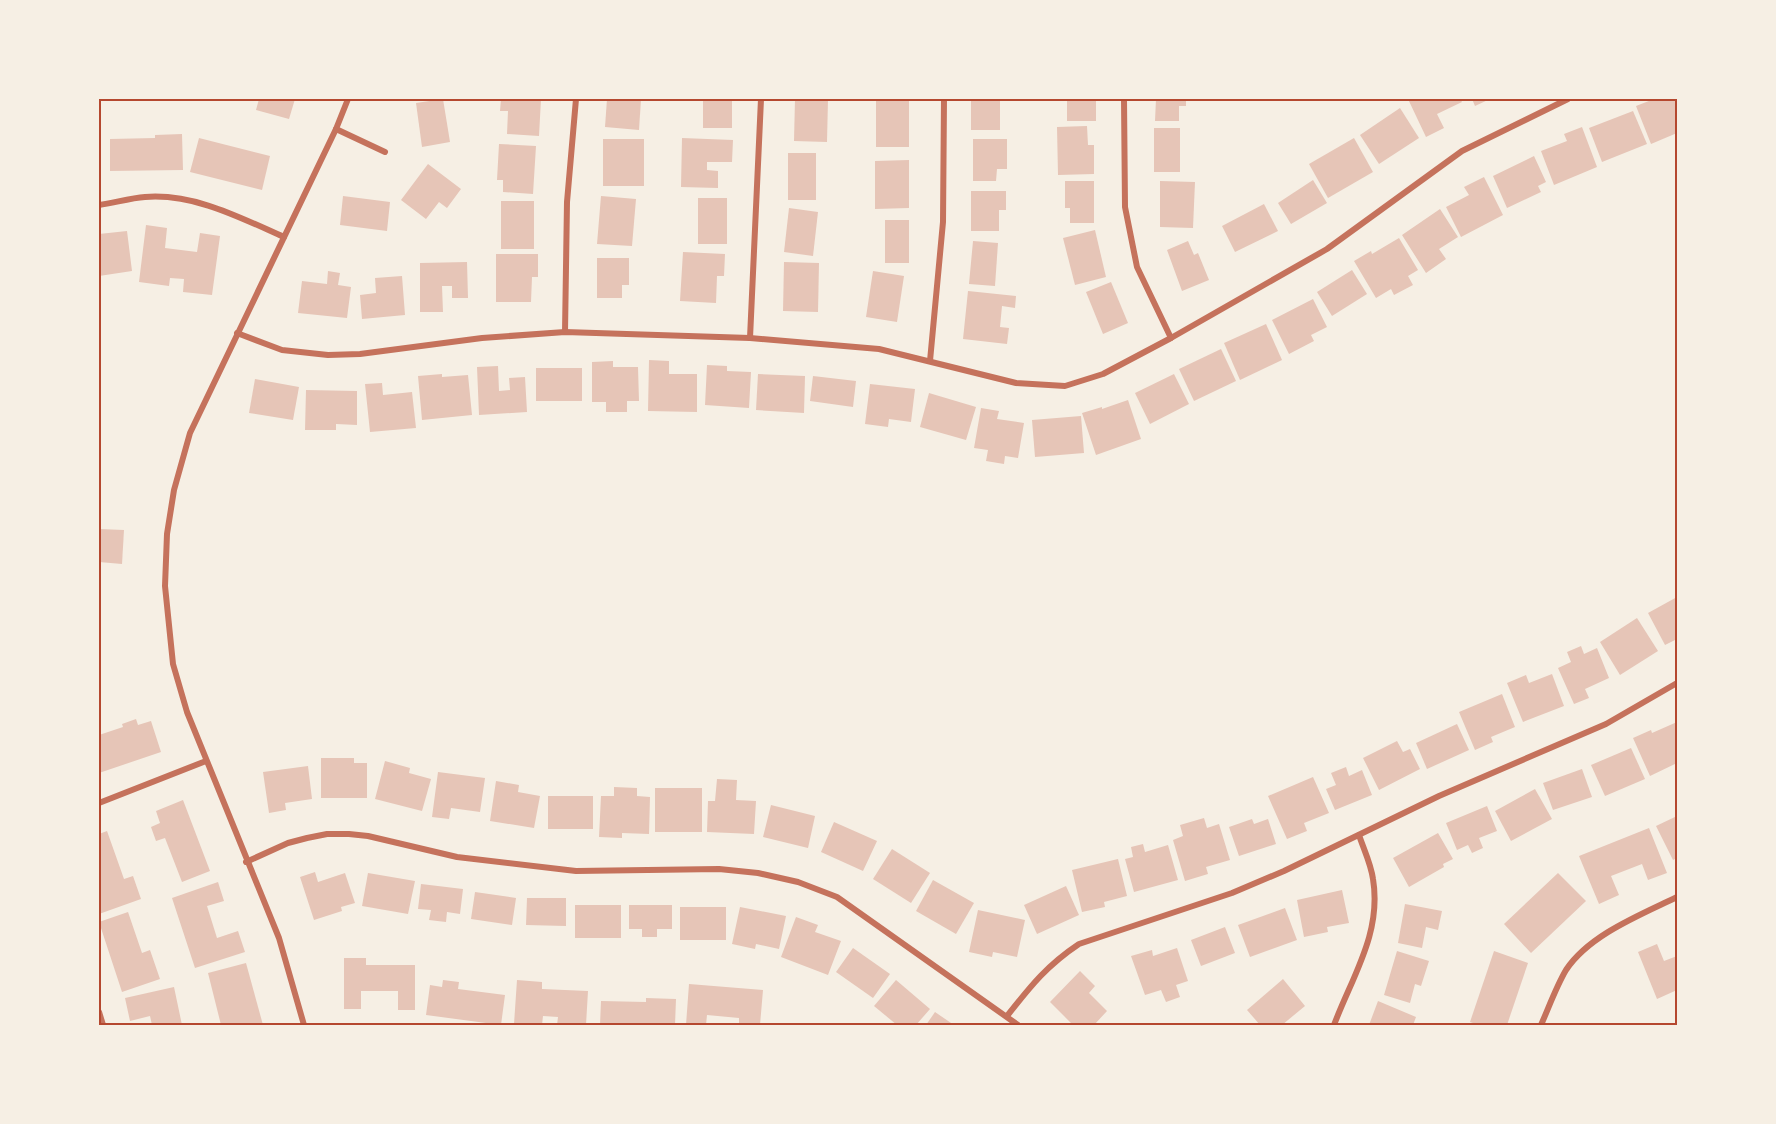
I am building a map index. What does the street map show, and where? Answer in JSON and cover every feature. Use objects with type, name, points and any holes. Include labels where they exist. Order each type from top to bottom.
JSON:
[{"type":"street","points":[[304,1025],[279,938],[246,862],[187,712],[173,664],[165,586],[167,534],[174,490],[190,433],[336,129],[348,99]]},
{"type":"street","points":[[565,332],[567,202],[576,99]]},
{"type":"street","points":[[750,338],[760,99]]},
{"type":"street","points":[[930,361],[942,222],[944,99]]},
{"type":"street","points":[[1124,99],[1125,207],[1137,267],[1171,338]]},
{"type":"street","points":[[237,333],[282,350],[328,355],[360,354],[482,338],[565,332],[750,338],[879,349],[1016,384],[1065,386],[1103,374],[1327,249],[1462,151],[1568,99]]},
{"type":"street","points":[[336,129],[385,152]]},
{"type":"street","points":[[99,205],[146,197],[172,198],[224,211],[284,237]]},
{"type":"street","points":[[1007,1016],[1040,975],[1057,958],[1078,944],[1232,893],[1284,871],[1439,796],[1606,723],[1677,683]]},
{"type":"street","points":[[99,803],[206,761]]},
{"type":"street","points":[[246,862],[288,843],[327,834],[349,834],[368,836],[457,857],[576,871],[719,869],[758,873],[798,882],[837,897],[1018,1025]]},
{"type":"street","points":[[1334,1025],[1371,934],[1375,907],[1373,878],[1359,835]]},
{"type":"street","points":[[1541,1025],[1567,968],[1581,953],[1603,935],[1677,897]]},
{"type":"street","points":[[99,1012],[103,1025]]},
{"type":"building","points":[[259,99],[295,99],[289,119],[256,110]]},
{"type":"building","points":[[443,99],[450,142],[422,147],[416,103]]},
{"type":"building","points":[[501,99],[541,99],[539,136],[507,134],[508,111],[500,111]]},
{"type":"building","points":[[607,99],[641,99],[639,130],[605,127]]},
{"type":"building","points":[[703,99],[732,99],[732,128],[703,128]]},
{"type":"building","points":[[795,99],[828,99],[827,142],[794,141]]},
{"type":"building","points":[[971,99],[1000,99],[1000,130],[971,130]]},
{"type":"building","points":[[1067,99],[1096,99],[1096,121],[1067,121]]},
{"type":"building","points":[[1156,99],[1186,99],[1186,106],[1179,106],[1179,121],[1155,121]]},
{"type":"building","points":[[1408,99],[1460,99],[1462,102],[1437,114],[1444,128],[1426,137]]},
{"type":"building","points":[[1472,99],[1490,99],[1475,106]]},
{"type":"building","points":[[1654,99],[1677,99],[1677,133],[1651,144],[1636,106]]},
{"type":"building","points":[[876,101],[909,101],[909,147],[876,147]]},
{"type":"building","points":[[1400,108],[1419,138],[1379,164],[1360,135]]},
{"type":"building","points":[[1633,111],[1647,144],[1602,162],[1589,128]]},
{"type":"building","points":[[1087,126],[1088,145],[1094,145],[1094,174],[1058,175],[1057,127]]},
{"type":"building","points":[[1582,127],[1597,167],[1554,185],[1541,151],[1567,141],[1564,134]]},
{"type":"building","points":[[1154,128],[1180,128],[1180,172],[1154,172]]},
{"type":"building","points":[[182,134],[183,170],[110,171],[110,139],[155,138],[155,135]]},
{"type":"building","points":[[199,138],[270,156],[262,190],[190,172]]},
{"type":"building","points":[[682,138],[733,140],[732,162],[707,162],[707,170],[718,171],[718,188],[681,187]]},
{"type":"building","points":[[1354,138],[1373,172],[1328,198],[1309,164]]},
{"type":"building","points":[[603,139],[644,139],[644,186],[603,186]]},
{"type":"building","points":[[973,139],[1007,139],[1007,169],[997,169],[996,181],[973,181]]},
{"type":"building","points":[[499,144],[536,146],[533,194],[503,192],[503,180],[497,180]]},
{"type":"building","points":[[788,153],[816,153],[816,200],[788,200]]},
{"type":"building","points":[[1534,156],[1546,182],[1538,186],[1541,192],[1507,208],[1493,176]]},
{"type":"building","points":[[909,160],[909,208],[875,209],[875,161]]},
{"type":"building","points":[[428,164],[461,189],[447,208],[439,202],[426,219],[401,200]]},
{"type":"building","points":[[1484,177],[1503,215],[1461,237],[1446,207],[1469,195],[1464,187]]},
{"type":"building","points":[[1313,180],[1327,203],[1291,224],[1278,203]]},
{"type":"building","points":[[1065,181],[1094,181],[1094,223],[1070,223],[1070,208],[1065,208]]},
{"type":"building","points":[[1160,181],[1195,182],[1193,228],[1160,227]]},
{"type":"building","points":[[971,191],[1006,191],[1006,210],[999,210],[999,231],[971,231]]},
{"type":"building","points":[[343,196],[390,202],[387,231],[340,225]]},
{"type":"building","points":[[601,196],[636,199],[632,246],[597,244]]},
{"type":"building","points":[[698,198],[727,198],[727,244],[698,244]]},
{"type":"building","points":[[501,201],[534,201],[534,249],[501,249]]},
{"type":"building","points":[[1264,204],[1278,231],[1235,252],[1222,226]]},
{"type":"building","points":[[789,208],[818,212],[813,256],[784,252]]},
{"type":"building","points":[[1440,209],[1458,237],[1439,249],[1446,259],[1426,273],[1402,235]]},
{"type":"building","points":[[885,220],[909,220],[909,263],[885,263]]},
{"type":"building","points":[[146,225],[167,228],[165,248],[197,252],[200,233],[220,236],[212,295],[183,292],[184,279],[170,278],[169,286],[139,282]]},
{"type":"building","points":[[1095,230],[1106,277],[1075,285],[1063,238]]},
{"type":"building","points":[[127,231],[132,271],[99,276],[99,234]]},
{"type":"building","points":[[1399,238],[1418,270],[1408,276],[1413,285],[1394,295],[1391,289],[1376,298],[1354,261],[1371,251],[1372,254]]},
{"type":"building","points":[[973,241],[998,243],[995,286],[969,284]]},
{"type":"building","points":[[1188,241],[1194,255],[1198,253],[1209,280],[1182,291],[1167,250]]},
{"type":"building","points":[[683,252],[725,254],[724,276],[717,276],[716,303],[680,301]]},
{"type":"building","points":[[496,254],[538,254],[538,277],[532,277],[531,302],[496,302]]},
{"type":"building","points":[[597,258],[629,258],[629,285],[622,285],[622,298],[597,298]]},
{"type":"building","points":[[467,262],[468,298],[452,298],[452,286],[442,286],[443,312],[420,312],[420,263]]},
{"type":"building","points":[[784,262],[819,263],[818,312],[783,311]]},
{"type":"building","points":[[1352,270],[1367,294],[1332,316],[1317,292]]},
{"type":"building","points":[[328,271],[340,273],[338,285],[351,287],[347,318],[298,313],[302,281],[327,284]]},
{"type":"building","points":[[873,271],[904,276],[897,322],[866,317]]},
{"type":"building","points":[[402,276],[405,315],[362,319],[360,295],[376,293],[375,278]]},
{"type":"building","points":[[1111,282],[1128,323],[1103,334],[1086,292]]},
{"type":"building","points":[[968,291],[1016,296],[1015,308],[1002,306],[1000,327],[1009,328],[1007,344],[963,339]]},
{"type":"building","points":[[1313,299],[1327,327],[1311,335],[1314,341],[1289,354],[1272,320]]},
{"type":"building","points":[[1266,324],[1282,360],[1240,380],[1224,343]]},
{"type":"building","points":[[1221,349],[1236,381],[1194,401],[1179,369]]},
{"type":"building","points":[[649,360],[669,361],[669,374],[697,374],[697,412],[648,411]]},
{"type":"building","points":[[613,361],[613,367],[638,367],[639,401],[627,401],[627,412],[606,412],[606,402],[592,402],[592,362]]},
{"type":"building","points":[[707,365],[727,366],[727,371],[751,372],[749,408],[705,405]]},
{"type":"building","points":[[498,366],[499,391],[510,390],[509,378],[525,377],[527,412],[479,415],[477,367]]},
{"type":"building","points":[[536,368],[582,368],[582,401],[536,401]]},
{"type":"building","points":[[442,374],[442,377],[468,375],[472,415],[422,420],[418,376]]},
{"type":"building","points":[[758,374],[805,376],[804,413],[756,410]]},
{"type":"building","points":[[1174,374],[1189,404],[1150,424],[1135,393]]},
{"type":"building","points":[[813,376],[856,381],[853,407],[810,401]]},
{"type":"building","points":[[255,379],[299,387],[293,420],[249,413]]},
{"type":"building","points":[[382,383],[383,395],[412,392],[416,428],[370,432],[365,384]]},
{"type":"building","points":[[870,384],[915,389],[911,422],[889,419],[888,427],[865,424]]},
{"type":"building","points":[[306,390],[357,391],[357,425],[336,424],[336,430],[305,430]]},
{"type":"building","points":[[929,393],[976,407],[966,440],[920,427]]},
{"type":"building","points":[[1128,400],[1141,439],[1096,455],[1082,413]]},
{"type":"building","points":[[981,408],[999,411],[997,419],[1024,423],[1018,458],[1005,456],[1004,464],[986,461],[988,450],[974,448]]},
{"type":"building","points":[[1081,416],[1084,453],[1035,457],[1032,420]]},
{"type":"building","points":[[99,529],[124,530],[122,564],[99,562]]},
{"type":"building","points":[[1677,597],[1677,639],[1665,645],[1648,613]]},
{"type":"building","points":[[1637,618],[1658,651],[1620,675],[1600,642]]},
{"type":"building","points":[[1581,646],[1584,654],[1597,648],[1609,678],[1585,689],[1589,698],[1574,704],[1558,668],[1571,662],[1567,652]]},
{"type":"building","points":[[1552,674],[1564,706],[1523,722],[1507,683],[1526,675],[1529,683]]},
{"type":"building","points":[[1502,694],[1515,727],[1491,737],[1493,742],[1475,750],[1459,712]]},
{"type":"building","points":[[136,719],[138,725],[151,721],[161,752],[99,773],[99,735],[123,727],[122,724]]},
{"type":"building","points":[[1677,722],[1677,763],[1650,776],[1633,738]]},
{"type":"building","points":[[1457,724],[1469,750],[1427,769],[1416,743]]},
{"type":"building","points":[[1397,741],[1403,752],[1410,749],[1420,769],[1379,790],[1363,758]]},
{"type":"building","points":[[1631,748],[1645,779],[1605,796],[1591,765]]},
{"type":"building","points":[[321,758],[354,758],[354,763],[367,763],[367,798],[321,798]]},
{"type":"building","points":[[385,761],[410,768],[409,773],[431,779],[422,811],[375,799]]},
{"type":"building","points":[[308,766],[312,799],[285,803],[286,810],[269,813],[263,772]]},
{"type":"building","points":[[1346,767],[1349,776],[1362,770],[1372,795],[1335,810],[1326,789],[1336,785],[1331,773]]},
{"type":"building","points":[[1582,769],[1592,797],[1553,810],[1543,783]]},
{"type":"building","points":[[438,772],[485,778],[480,812],[451,808],[449,819],[432,817]]},
{"type":"building","points":[[1313,777],[1329,813],[1304,823],[1307,831],[1287,839],[1268,796]]},
{"type":"building","points":[[717,779],[737,780],[736,800],[756,801],[754,834],[707,832],[708,801],[715,801]]},
{"type":"building","points":[[496,781],[519,785],[518,792],[540,796],[534,828],[490,821]]},
{"type":"building","points":[[614,787],[637,788],[637,796],[650,797],[649,834],[622,833],[622,838],[599,837],[601,796],[614,796]]},
{"type":"building","points":[[655,788],[702,788],[702,832],[655,832]]},
{"type":"building","points":[[1535,789],[1552,819],[1511,841],[1495,811]]},
{"type":"building","points":[[548,796],[593,796],[593,829],[548,829]]},
{"type":"building","points":[[183,800],[210,871],[182,882],[165,838],[156,841],[151,827],[160,823],[156,811]]},
{"type":"building","points":[[771,805],[815,816],[808,848],[763,837]]},
{"type":"building","points":[[1487,806],[1497,831],[1479,838],[1483,848],[1472,853],[1468,845],[1457,850],[1446,823]]},
{"type":"building","points":[[1677,816],[1677,858],[1673,860],[1656,826]]},
{"type":"building","points":[[1204,818],[1207,828],[1219,824],[1230,860],[1206,867],[1208,874],[1185,881],[1173,840],[1183,836],[1180,825]]},
{"type":"building","points":[[1252,819],[1254,824],[1268,819],[1276,844],[1239,856],[1229,827]]},
{"type":"building","points":[[834,822],[877,841],[863,871],[821,852]]},
{"type":"building","points":[[1649,828],[1667,873],[1648,880],[1642,864],[1611,876],[1619,895],[1599,904],[1579,856]]},
{"type":"building","points":[[107,831],[124,879],[133,876],[141,899],[99,914],[99,834]]},
{"type":"building","points":[[1438,833],[1453,859],[1443,864],[1444,867],[1409,887],[1393,858]]},
{"type":"building","points":[[1143,844],[1145,852],[1168,845],[1178,880],[1134,892],[1125,859],[1133,857],[1131,847]]},
{"type":"building","points":[[892,849],[930,873],[911,903],[873,879]]},
{"type":"building","points":[[1118,859],[1127,896],[1104,902],[1105,907],[1082,912],[1072,870]]},
{"type":"building","points":[[315,872],[318,882],[345,873],[355,903],[341,907],[342,911],[314,920],[300,877]]},
{"type":"building","points":[[368,873],[415,881],[408,914],[362,906]]},
{"type":"building","points":[[1558,873],[1586,901],[1531,953],[1504,924]]},
{"type":"building","points":[[933,880],[974,903],[956,934],[916,911]]},
{"type":"building","points":[[218,882],[224,901],[207,906],[217,938],[238,931],[245,952],[195,968],[172,898]]},
{"type":"building","points":[[421,884],[463,889],[460,914],[447,912],[446,922],[429,920],[431,910],[418,909]]},
{"type":"building","points":[[1066,886],[1079,915],[1037,934],[1024,905]]},
{"type":"building","points":[[1342,890],[1349,923],[1327,927],[1328,932],[1304,937],[1297,900]]},
{"type":"building","points":[[475,892],[516,898],[512,925],[471,919]]},
{"type":"building","points":[[527,898],[566,898],[566,926],[526,925]]},
{"type":"building","points":[[1405,904],[1442,911],[1438,930],[1426,927],[1422,948],[1398,943]]},
{"type":"building","points":[[575,905],[621,905],[621,938],[575,938]]},
{"type":"building","points":[[629,905],[672,905],[672,929],[657,929],[657,937],[642,937],[642,929],[629,929]]},
{"type":"building","points":[[680,907],[726,907],[726,940],[680,940]]},
{"type":"building","points":[[740,907],[786,916],[779,949],[756,944],[755,949],[732,944]]},
{"type":"building","points":[[1285,908],[1297,940],[1250,957],[1238,925]]},
{"type":"building","points":[[978,910],[1025,920],[1017,957],[993,952],[992,957],[969,952]]},
{"type":"building","points":[[128,912],[142,953],[150,950],[160,979],[122,992],[99,922]]},
{"type":"building","points":[[796,917],[818,925],[815,932],[841,941],[828,975],[781,957]]},
{"type":"building","points":[[1225,927],[1235,953],[1201,966],[1191,940]]},
{"type":"building","points":[[1657,944],[1664,961],[1677,956],[1677,990],[1657,999],[1638,952]]},
{"type":"building","points":[[853,948],[890,974],[873,998],[836,972]]},
{"type":"building","points":[[1177,948],[1188,981],[1176,985],[1180,997],[1166,1002],[1161,990],[1145,995],[1131,956],[1152,950],[1153,956]]},
{"type":"building","points":[[1397,951],[1429,961],[1421,986],[1415,984],[1410,1003],[1384,995]]},
{"type":"building","points":[[1494,951],[1528,963],[1507,1025],[1479,1025],[1470,1022]]},
{"type":"building","points":[[344,958],[366,958],[366,965],[415,965],[415,1010],[398,1010],[398,991],[361,991],[361,1009],[344,1009]]},
{"type":"building","points":[[246,963],[263,1025],[221,1025],[208,973]]},
{"type":"building","points":[[1080,971],[1095,986],[1089,993],[1107,1011],[1094,1025],[1073,1025],[1050,1002]]},
{"type":"building","points":[[1283,979],[1305,1006],[1282,1025],[1260,1025],[1247,1010]]},
{"type":"building","points":[[443,980],[459,982],[458,989],[505,995],[501,1025],[426,1015],[430,985],[442,987]]},
{"type":"building","points":[[517,980],[542,982],[542,989],[588,991],[586,1025],[557,1025],[558,1017],[543,1016],[542,1025],[514,1024]]},
{"type":"building","points":[[896,980],[930,1009],[916,1025],[897,1025],[874,1006]]},
{"type":"building","points":[[689,984],[763,990],[760,1025],[739,1025],[739,1018],[707,1015],[706,1025],[686,1025]]},
{"type":"building","points":[[174,987],[182,1025],[152,1025],[150,1016],[130,1021],[125,998]]},
{"type":"building","points":[[646,998],[676,999],[675,1025],[600,1025],[601,1001],[646,1002]]},
{"type":"building","points":[[1378,1001],[1416,1017],[1413,1025],[1369,1025]]},
{"type":"building","points":[[935,1012],[954,1025],[926,1025]]}]
